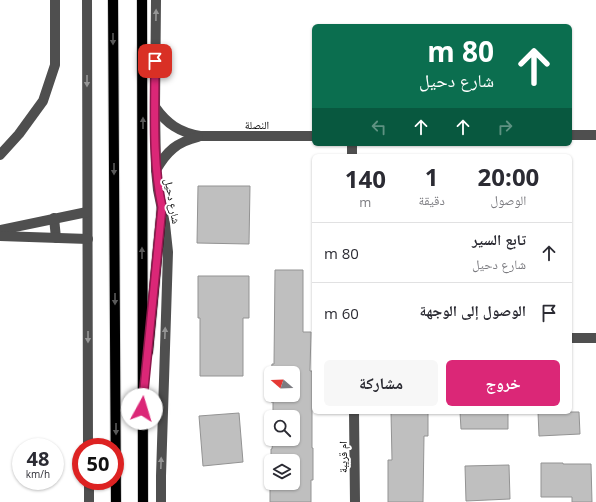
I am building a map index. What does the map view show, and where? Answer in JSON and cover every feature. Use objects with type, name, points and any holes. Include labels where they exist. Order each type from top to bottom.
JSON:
[{"type":"main road","points":[[113,0],[116,502]]},
{"type":"main road","points":[[142,0],[143,502]]},
{"type":"main road","points":[[142,409],[162,207]]},
{"type":"street","points":[[0,155],[19,134],[43,101],[55,65],[55,0]]},
{"type":"street","points":[[87,0],[88,438]]},
{"type":"street","name":"شارع دحيل","points":[[156,0],[156,170],[168,252],[161,476],[162,502]]},
{"type":"street","name":"النصلة","points":[[155,106],[161,116],[169,124],[189,134],[200,136],[312,136]]},
{"type":"street","points":[[572,135],[596,135]]},
{"type":"street","name":"النصلة","points":[[156,170],[169,151],[189,139],[200,136]]},
{"type":"street","points":[[0,230],[88,212]]},
{"type":"street","points":[[54,218],[56,238]]},
{"type":"street","points":[[0,236],[88,239]]},
{"type":"street","points":[[572,338],[596,338]]},
{"type":"street","name":"ام قريبة","points":[[354,414],[355,502]]},
{"type":"street","points":[[88,490],[89,502]]},
{"type":"building","points":[[198,186],[250,186],[249,244],[197,243]]},
{"type":"building","points":[[275,270],[303,270],[303,332],[311,332],[310,371],[312,371],[313,480],[311,480],[311,502],[270,502],[270,490],[300,490],[300,454],[271,454],[271,449],[272,446],[300,446],[300,410],[273,410],[273,402],[300,402],[300,366],[272,366],[272,364],[274,364]]},
{"type":"building","points":[[198,276],[249,276],[249,318],[243,318],[243,376],[200,376]]},
{"type":"building","points":[[572,412],[579,412],[580,434],[539,436],[538,414],[572,414]]},
{"type":"building","points":[[239,413],[243,462],[203,466],[199,416]]},
{"type":"building","points":[[391,414],[428,414],[428,436],[424,436],[423,502],[388,502],[388,460],[392,460]]},
{"type":"building","points":[[460,414],[508,414],[508,429],[461,429]]},
{"type":"building","points":[[541,463],[591,464],[592,502],[572,502],[572,497],[541,497]]},
{"type":"building","points":[[509,465],[510,499],[466,501],[465,466]]},
{"type":"route","points":[[142,409],[162,207],[158,190],[156,170],[155,61]]}]
